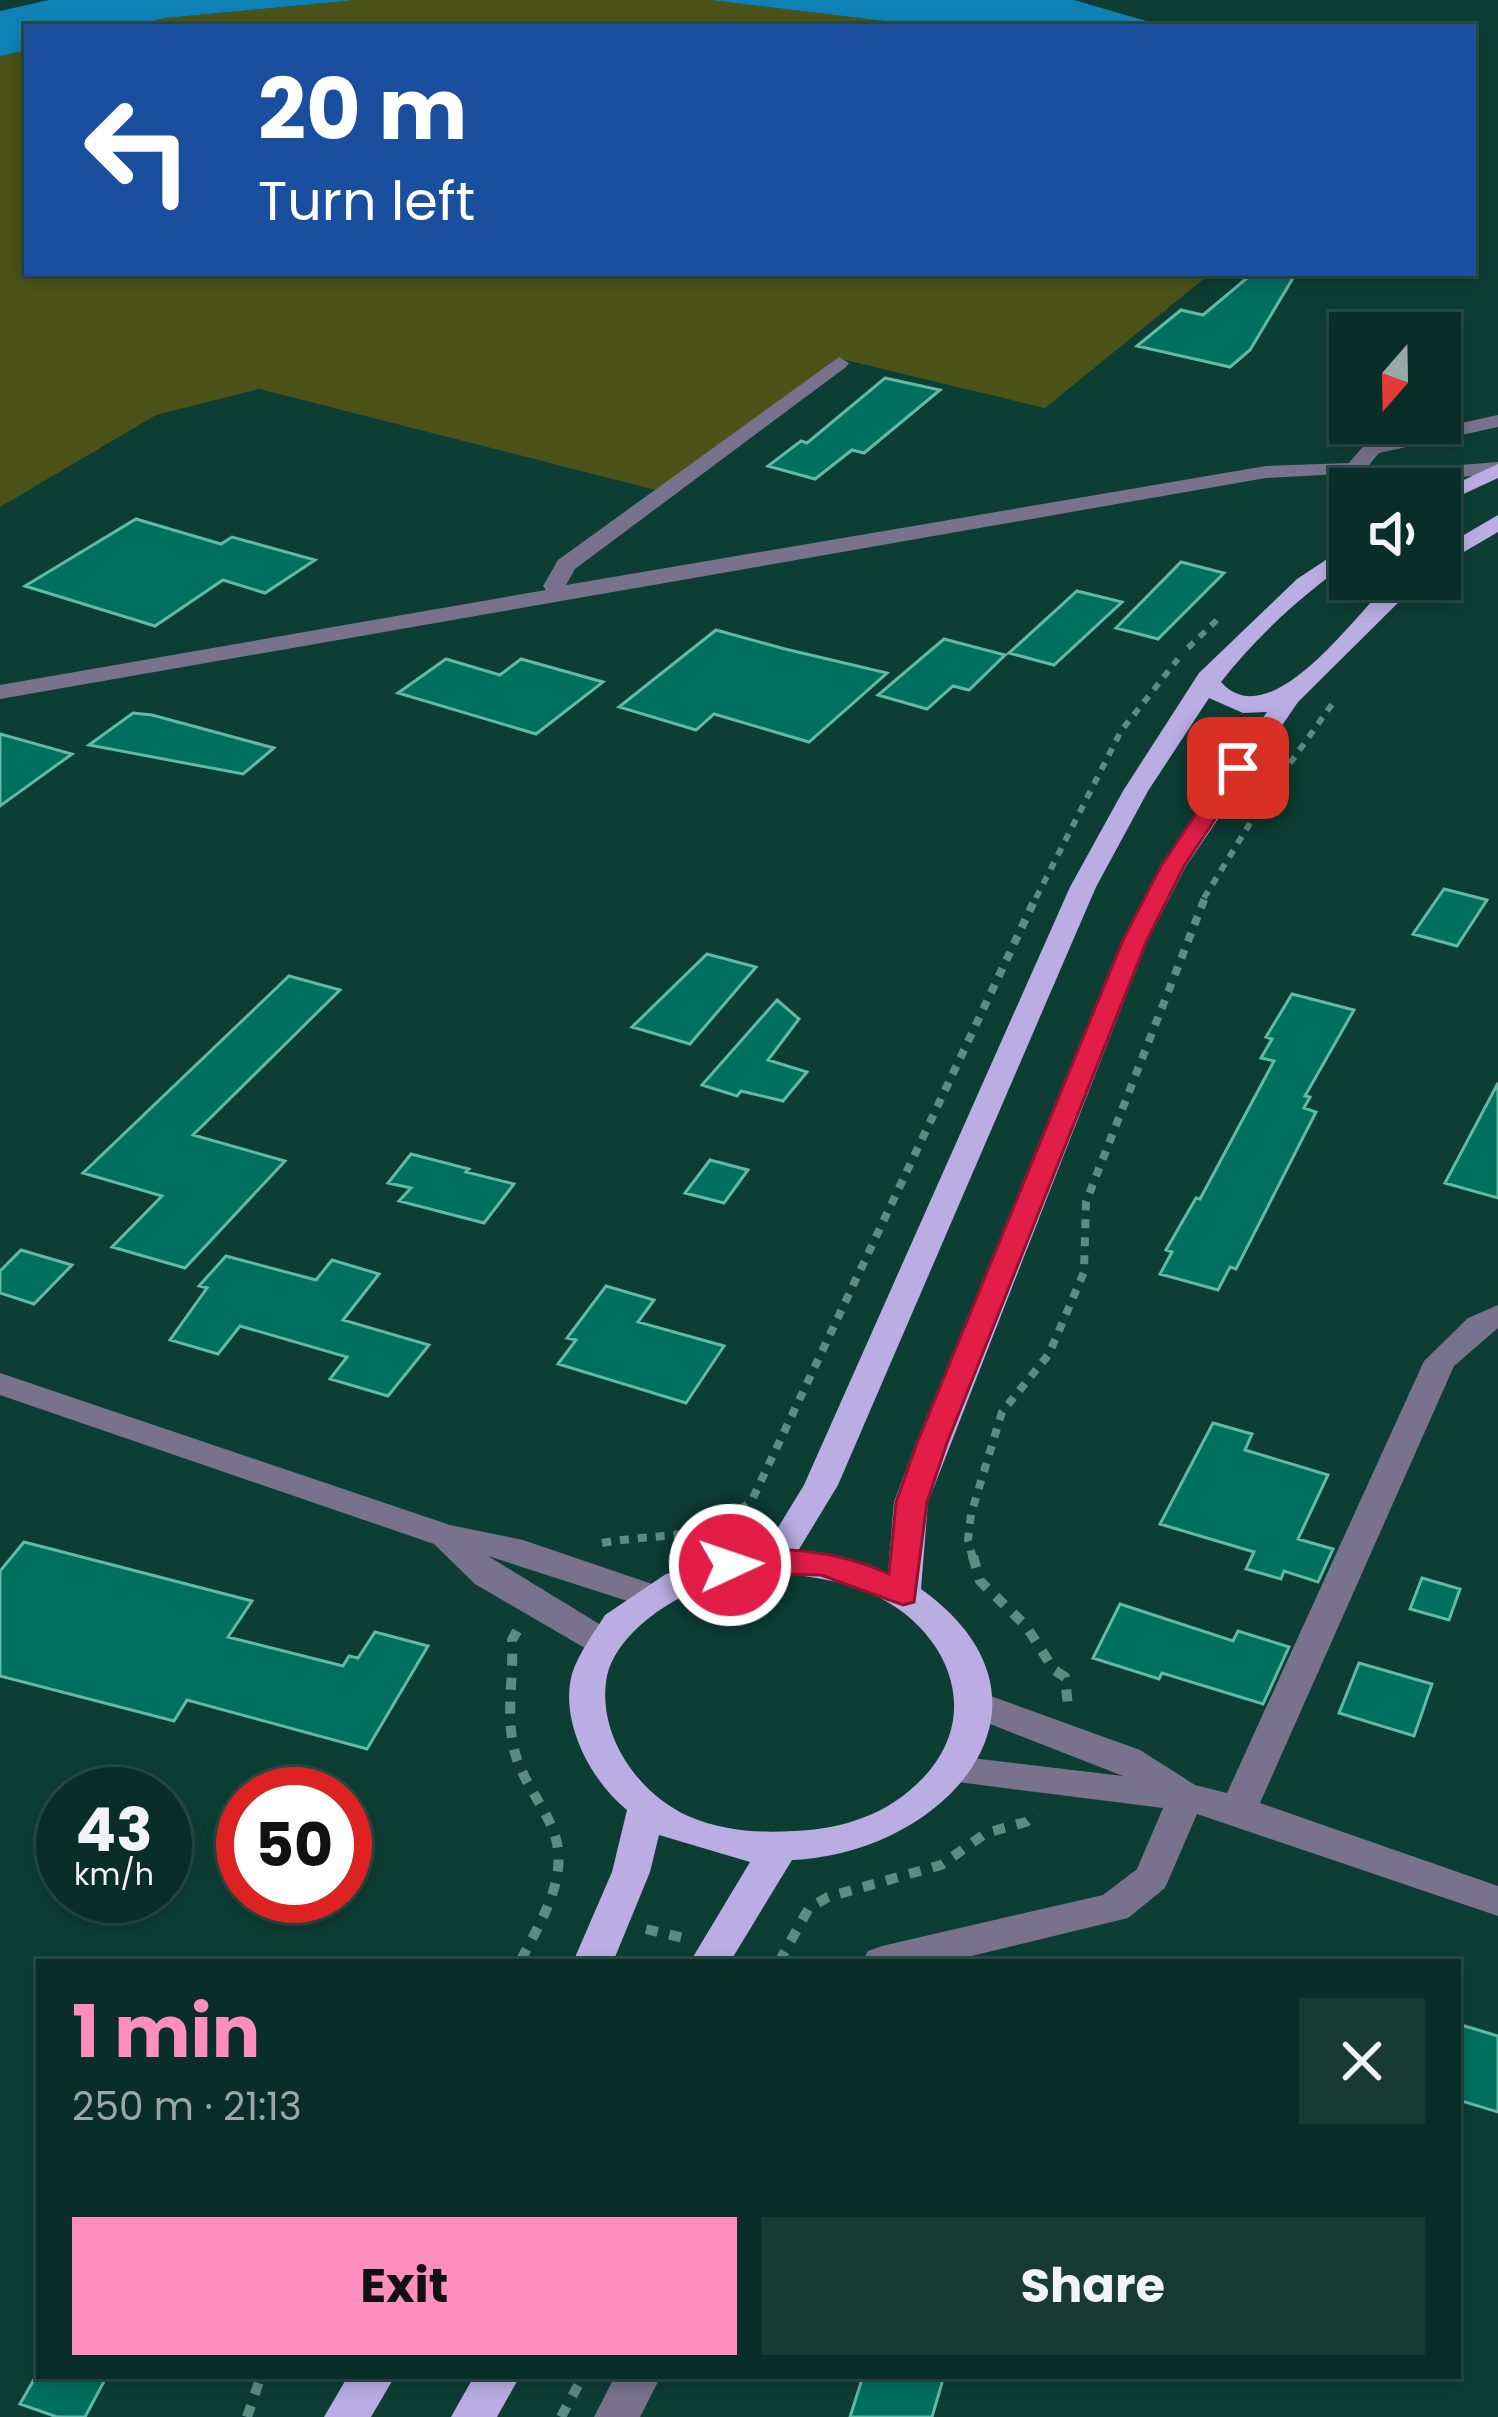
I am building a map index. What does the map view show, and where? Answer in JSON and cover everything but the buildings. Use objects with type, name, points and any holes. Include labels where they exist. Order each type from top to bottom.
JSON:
[{"type":"main road","points":[[1461,489],[1498,470]]},
{"type":"main road","points":[[1461,545],[1498,521]]},
{"type":"main road","points":[[775,1561],[821,1485],[1083,887],[1170,730],[1208,678],[1283,601],[1329,567]]},
{"type":"main road","points":[[903,1594],[911,1502],[1135,940],[1202,819],[1289,697],[1385,600]]},
{"type":"main road","points":[[1208,678],[1226,703],[1245,708],[1266,707],[1289,697]]},
{"type":"main road","points":[[775,1561],[821,1564],[903,1594],[941,1625],[966,1663],[975,1704],[970,1738],[955,1770],[924,1802],[883,1828],[833,1844],[779,1849],[730,1844],[685,1831],[646,1810],[607,1773],[586,1729],[585,1684],[602,1642],[650,1596],[687,1577],[730,1565],[775,1561]]},
{"type":"main road","points":[[594,1959],[631,1872],[646,1810]]},
{"type":"main road","points":[[714,1954],[779,1849]]},
{"type":"main road","points":[[346,2417],[371,2379]]},
{"type":"main road","points":[[473,2417],[496,2379]]},
{"type":"street","points":[[560,592],[554,586],[566,565],[839,363]]},
{"type":"street","points":[[1356,468],[1372,448],[1498,421]]},
{"type":"street","points":[[0,692],[1266,472],[1329,470]]},
{"type":"street","points":[[1461,475],[1498,470]]},
{"type":"street","points":[[1238,1810],[1440,1361],[1479,1325],[1498,1316]]},
{"type":"street","points":[[0,1384],[446,1536],[511,1548],[650,1596]]},
{"type":"street","points":[[446,1536],[487,1575],[602,1642]]},
{"type":"street","points":[[975,1704],[1127,1760],[1186,1797]]},
{"type":"street","points":[[955,1770],[1186,1797],[1238,1810],[1498,1901]]},
{"type":"street","points":[[895,1959],[1114,1907],[1152,1878],[1186,1797]]},
{"type":"street","points":[[616,2417],[637,2379]]},
{"type":"path","points":[[1064,1722],[1070,1685],[1026,1626],[980,1581],[971,1563],[971,1514],[1002,1412],[1049,1354],[1084,1272],[1086,1202],[1199,906],[1268,794],[1336,699]]},
{"type":"path","points":[[596,1546],[606,1541],[660,1540],[722,1525],[752,1500],[767,1474],[821,1485]]},
{"type":"path","points":[[911,1502],[971,1514]]},
{"type":"path","points":[[520,1626],[512,1640],[513,1747],[527,1787],[557,1834],[559,1868],[548,1906],[522,1959]]},
{"type":"path","points":[[780,1959],[809,1908],[828,1897],[941,1865],[986,1833],[1034,1818],[1043,1796]]},
{"type":"path","points":[[548,1906],[714,1954],[760,1959]]},
{"type":"path","points":[[247,2417],[260,2379]]},
{"type":"path","points":[[561,2417],[581,2379]]},
{"type":"green space","points":[[356,0],[710,0],[909,24],[139,24]]},
{"type":"green space","points":[[24,51],[24,276],[1207,276],[1045,408],[841,359],[656,490],[259,389],[156,415],[0,507],[0,56]]},
{"type":"water","points":[[49,0],[356,0],[139,24],[24,24],[24,51],[0,56],[0,11]]},
{"type":"water","points":[[710,0],[1074,0],[1157,24],[909,24]]},
{"type":"route","points":[[730,1565],[821,1564],[903,1594],[911,1502],[1135,940],[1173,866],[1238,768]]}]
